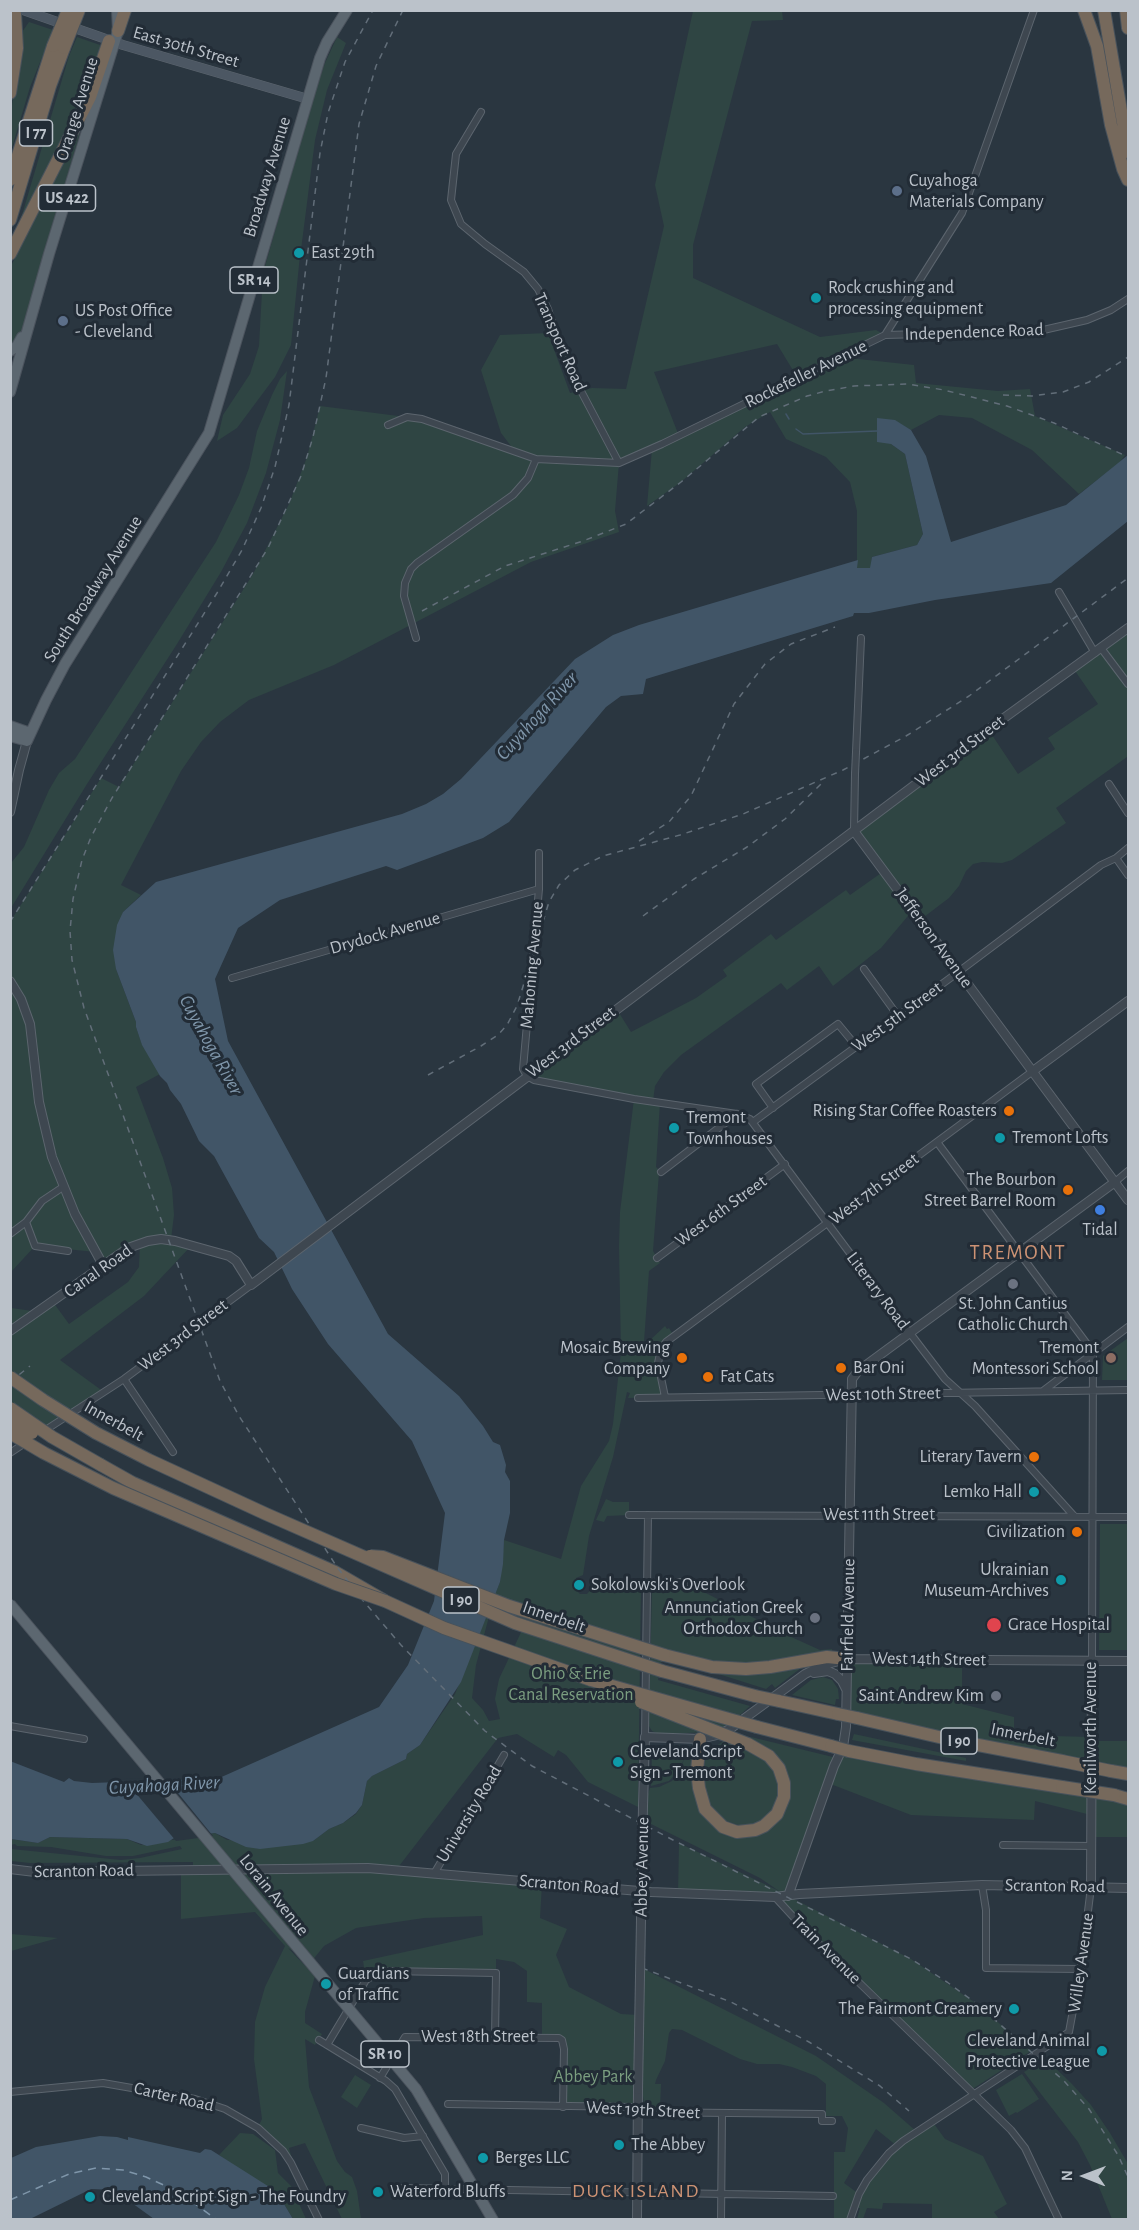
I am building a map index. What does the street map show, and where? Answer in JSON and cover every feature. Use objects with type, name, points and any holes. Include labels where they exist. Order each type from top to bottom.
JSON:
[{"type":"highway","name":"I 77","points":[[10,220],[50,86],[68,10]]},
{"type":"highway","name":"I 77","points":[[10,180],[58,47],[80,10]]},
{"type":"highway","points":[[10,254],[90,97],[125,10]]},
{"type":"highway","points":[[1084,10],[1097,46],[1111,125],[1128,180]]},
{"type":"highway","points":[[1104,10],[1128,152]]},
{"type":"highway","points":[[1126,10],[1128,28]]},
{"type":"highway","points":[[10,93],[17,48],[18,12]]},
{"type":"highway","name":"Innerbelt","points":[[10,1377],[81,1424],[148,1460],[354,1554],[515,1623],[662,1671],[755,1696],[952,1740],[1128,1774]]},
{"type":"highway","points":[[10,1408],[52,1437],[133,1483],[335,1572],[385,1601]]},
{"type":"highway","points":[[10,1419],[46,1442],[101,1465]]},
{"type":"highway","points":[[10,1433],[112,1488],[336,1584],[385,1601],[444,1628],[591,1680],[757,1727],[849,1750],[916,1764],[1128,1798]]},
{"type":"highway","points":[[354,1554],[383,1557],[509,1606],[664,1655],[712,1667],[746,1669],[827,1657],[847,1659]]},
{"type":"highway","points":[[591,1680],[673,1716],[748,1744],[769,1756],[779,1768],[784,1783],[784,1797],[777,1814],[764,1826],[755,1830],[738,1832],[720,1825],[705,1809],[697,1771],[700,1739]]},
{"type":"main road","name":"US 422","points":[[114,38],[117,10]]},
{"type":"main road","name":"Broadway Avenue","points":[[194,458],[212,423],[324,47],[347,10]]},
{"type":"main road","name":"East 30th Street","points":[[18,12],[114,38],[308,99]]},
{"type":"main road","points":[[10,29],[18,12]]},
{"type":"main road","name":"Orange Avenue","points":[[10,392],[14,368],[114,38]]},
{"type":"main road","points":[[10,351],[20,340],[49,254]]},
{"type":"main road","name":"South Broadway Avenue","points":[[29,737],[50,692],[82,636],[194,458]]},
{"type":"main road","points":[[10,726],[29,737]]},
{"type":"main road","points":[[10,736],[29,737]]},
{"type":"main road","name":"Lorain Avenue","points":[[10,1604],[416,2089],[493,2220]]},
{"type":"street","name":"Rockefeller Avenue","points":[[388,425],[407,417],[422,419],[536,459],[619,463],[885,334],[963,213],[1034,10]]},
{"type":"street","name":"Transport Road","points":[[480,112],[456,154],[451,200],[461,224],[524,272],[538,290],[548,309],[562,355],[619,463]]},
{"type":"street","name":"Independence Road","points":[[885,334],[1039,331],[1087,320],[1111,310],[1128,299]]},
{"type":"street","points":[[416,638],[404,596],[405,583],[411,569],[513,495],[528,478],[536,459]]},
{"type":"street","points":[[1059,592],[1098,650],[1128,684]]},
{"type":"street","name":"West 3rd Street","points":[[10,1453],[124,1379],[993,726],[1128,628]]},
{"type":"street","points":[[854,831],[855,752],[861,638]]},
{"type":"street","points":[[10,812],[29,737]]},
{"type":"street","points":[[1109,784],[1128,813]]},
{"type":"street","name":"Jefferson Avenue","points":[[854,831],[1128,1200]]},
{"type":"street","name":"West 5th Street","points":[[753,1122],[1101,865],[1116,858],[1128,848]]},
{"type":"street","name":"Mahoning Avenue","points":[[527,1076],[523,1069],[539,853]]},
{"type":"street","points":[[1116,858],[1128,875]]},
{"type":"street","name":"Drydock Avenue","points":[[232,978],[538,888]]},
{"type":"street","points":[[864,969],[898,1016]]},
{"type":"street","points":[[10,981],[21,999],[30,1024],[44,1127],[63,1188],[103,1265]]},
{"type":"street","name":"West 7th Street","points":[[665,1397],[658,1363],[661,1349],[666,1342],[1128,1000]]},
{"type":"street","points":[[773,1108],[756,1084],[838,1024],[857,1047]]},
{"type":"street","name":"Literary Road","points":[[527,1076],[534,1080],[626,1098],[747,1117],[785,1164],[827,1224],[945,1379],[961,1392],[1074,1516]]},
{"type":"street","points":[[661,1172],[737,1114]]},
{"type":"street","points":[[937,1142],[1093,1352]]},
{"type":"street","name":"West 6th Street","points":[[657,1258],[785,1164]]},
{"type":"street","points":[[851,1395],[852,1379],[858,1371],[1128,1171]]},
{"type":"street","points":[[10,1234],[26,1222],[42,1201],[63,1188]]},
{"type":"street","points":[[26,1222],[35,1246],[68,1251]]},
{"type":"street","name":"Canal Road","points":[[10,1332],[134,1245],[153,1240],[182,1243],[229,1256],[236,1261],[250,1285]]},
{"type":"street","points":[[1042,1391],[1128,1327]]},
{"type":"street","name":"Kenilworth Avenue","points":[[1091,1887],[1093,1352]]},
{"type":"street","points":[[124,1379],[173,1452]]},
{"type":"street","name":"West 10th Street","points":[[638,1398],[1128,1389]]},
{"type":"street","name":"Fairfield Avenue","points":[[788,1896],[834,1766],[843,1747],[846,1727],[851,1395]]},
{"type":"street","name":"West 11th Street","points":[[629,1515],[1128,1517]]},
{"type":"street","name":"Abbey Avenue","points":[[637,2220],[648,1515]]},
{"type":"street","points":[[647,1582],[694,1582]]},
{"type":"street","name":"West 14th Street","points":[[645,1737],[700,1739],[712,1737],[730,1729],[814,1669],[847,1659],[1128,1661]]},
{"type":"street","points":[[789,1686],[812,1674],[828,1671],[840,1678],[847,1690]]},
{"type":"street","points":[[10,1726],[84,1740]]},
{"type":"street","name":"University Road","points":[[435,1872],[504,1755]]},
{"type":"street","points":[[1003,1845],[1092,1846]]},
{"type":"street","name":"Scranton Road","points":[[10,1869],[35,1872],[317,1868],[435,1872],[542,1884],[775,1898],[982,1885],[1128,1888]]},
{"type":"street","points":[[982,1885],[986,1910],[986,1968],[1080,1970]]},
{"type":"street","name":"Willey Avenue","points":[[850,2220],[862,2187],[889,2153],[913,2133],[1069,2032],[1091,1887]]},
{"type":"street","name":"Train Avenue","points":[[775,1898],[810,1935],[1006,2124],[1025,2148],[1059,2220]]},
{"type":"street","points":[[327,2045],[366,1980],[387,1971],[496,1972],[495,2038]]},
{"type":"street","name":"West 18th Street","points":[[380,2078],[405,2037],[556,2038],[562,2040],[564,2049],[563,2107]]},
{"type":"street","points":[[319,2040],[394,2089],[445,2174],[445,2189]]},
{"type":"street","name":"Carter Road","points":[[10,2092],[103,2083],[195,2099],[225,2109],[258,2128],[283,2151],[319,2220]]},
{"type":"street","name":"West 19th Street","points":[[448,2104],[631,2107],[638,2112],[822,2114],[822,2121],[832,2121]]},
{"type":"street","points":[[721,2220],[722,2114]]},
{"type":"street","points":[[361,2128],[404,2138],[423,2136]]},
{"type":"street","points":[[401,2188],[833,2196]]},
{"type":"green space","points":[[693,11],[782,11],[783,20],[752,21],[693,245],[693,278],[820,337],[876,330],[885,335],[840,357],[914,365],[916,383],[998,391],[1030,389],[1035,416],[1125,455],[1119,463],[1079,494],[1032,450],[972,418],[939,415],[911,430],[895,421],[891,444],[905,454],[923,534],[917,545],[872,557],[871,568],[857,568],[857,511],[850,482],[826,457],[786,439],[770,412],[745,427],[681,482],[647,506],[652,449],[619,463],[615,511],[619,532],[531,562],[334,665],[249,700],[220,722],[201,742],[181,771],[121,885],[141,895],[123,912],[116,969],[142,1044],[160,1074],[136,1087],[172,1188],[174,1215],[171,1239],[191,1246],[144,1296],[60,1360],[104,1392],[27,1442],[11,1433],[11,1308],[40,1312],[53,1302],[69,1324],[128,1282],[139,1267],[140,1243],[103,1265],[96,1252],[35,1246],[11,1272],[10,922],[101,778],[119,787],[253,574],[289,504],[307,457],[320,406],[422,419],[514,450],[501,433],[481,370],[500,335],[548,333],[570,393],[592,388],[626,389],[664,226],[655,185]],"holes":[[[777,344],[797,377],[679,436],[654,372]]]},
{"type":"green space","points":[[29,22],[53,30],[30,87],[11,151],[11,112],[22,32]]},
{"type":"green space","points":[[77,37],[103,46],[99,70],[19,225],[69,56]]},
{"type":"green space","points":[[337,37],[346,43],[327,90],[315,140],[301,250],[298,250],[297,255],[300,255],[291,345],[275,377],[237,428],[217,441],[223,415],[250,374],[259,346],[263,273],[315,92]]},
{"type":"green space","points":[[77,133],[80,133],[23,327],[19,338],[11,347],[11,266]]},
{"type":"green space","points":[[287,371],[280,420],[266,473],[247,523],[221,572],[177,644],[11,908],[11,863],[24,847],[59,773],[75,759],[216,542],[239,495],[249,468],[257,431],[280,379]]},
{"type":"green space","name":"Abbey Park","points":[[1128,628],[1128,758],[1056,808],[1066,823],[1012,860],[1002,863],[973,864],[949,898],[920,920],[913,910],[881,948],[833,986],[819,966],[787,990],[781,983],[681,1055],[664,1072],[655,1086],[653,1101],[660,1102],[656,1167],[661,1172],[659,1173],[653,1251],[660,1263],[649,1271],[644,1342],[648,1342],[665,1326],[674,1336],[659,1356],[665,1397],[628,1398],[630,1393],[627,1392],[613,1457],[589,1536],[583,1575],[576,1578],[577,1591],[580,1594],[587,1594],[595,1585],[641,1587],[638,1807],[588,1782],[566,1755],[558,1750],[554,1757],[517,1734],[498,1738],[396,1870],[542,1884],[540,1918],[567,1929],[556,1955],[569,1987],[621,2014],[639,2015],[642,1968],[816,2056],[884,2103],[916,2131],[932,2121],[945,2139],[983,2156],[1007,2204],[994,2212],[999,2219],[932,2219],[932,2204],[883,2203],[882,2209],[867,2208],[863,2219],[857,2219],[860,2208],[853,2208],[850,2219],[834,2219],[834,2152],[845,2152],[848,2128],[842,2116],[826,2116],[826,2084],[816,2076],[779,2064],[757,2064],[740,2059],[682,2030],[672,2029],[669,2033],[665,2061],[655,2084],[661,2084],[660,2109],[645,2109],[642,2090],[638,2112],[631,2107],[563,2107],[562,2040],[542,2038],[542,2003],[527,2002],[527,1971],[514,1962],[496,1959],[496,1973],[387,1971],[366,1980],[363,1961],[483,1935],[482,1916],[424,1918],[356,1928],[324,1946],[311,1962],[288,1948],[315,1976],[305,2012],[305,2023],[322,2034],[315,2045],[305,2039],[309,2087],[337,2161],[352,2177],[357,2191],[361,2219],[342,2219],[305,2143],[289,2148],[293,2163],[259,2125],[262,2119],[254,2059],[255,2022],[265,1987],[285,1946],[255,1912],[181,1919],[181,1869],[193,1869],[193,1862],[30,1863],[11,1861],[11,1849],[121,1860],[182,1849],[180,1846],[133,1856],[106,1856],[51,1847],[11,1845],[11,1839],[38,1843],[50,1837],[127,1839],[141,1845],[215,1833],[227,1840],[313,1841],[356,1814],[362,1805],[367,1781],[372,1776],[406,1759],[407,1754],[420,1745],[455,1694],[500,1582],[504,1540],[561,1559],[581,1486],[609,1441],[613,1424],[621,1352],[620,1212],[634,1099],[527,1076],[616,1008],[631,1032],[696,998],[727,976],[723,970],[771,934],[776,940],[846,890],[850,895],[884,871],[854,831],[988,729],[1018,774],[1055,749],[1048,738],[1098,704],[1073,668]],"holes":[[[490,1613],[524,1626],[499,1679],[495,1699],[500,1719],[489,1721],[472,1698],[476,1665]],[[876,2129],[897,2146],[859,2194],[844,2183]]]},
{"type":"green space","points":[[1128,1338],[1128,1380],[1102,1380],[1103,1356]]},
{"type":"green space","points":[[606,1499],[613,1502],[629,1502],[629,1515],[607,1516],[604,1522],[596,1520]]},
{"type":"green space","points":[[1100,1524],[1128,1524],[1128,1650],[1099,1650]]},
{"type":"green space","name":"Ohio & Erie Canal Reservation","points":[[652,1587],[702,1587],[702,1591],[789,1636],[820,1650],[832,1649],[832,1651],[769,1663],[733,1665],[663,1652],[658,1680],[750,1706],[731,1723],[715,1732],[659,1734],[652,1731],[649,1726]]},
{"type":"green space","points":[[847,1659],[962,1660],[962,1704],[1014,1717],[1014,1735],[1091,1737],[1091,1741],[1128,1741],[1128,1774],[847,1716]]},
{"type":"green space","points":[[801,1668],[775,1688],[772,1684],[766,1689],[712,1672]]},
{"type":"green space","points":[[823,1677],[832,1680],[838,1689],[839,1699],[836,1699],[835,1705],[792,1695],[811,1680]]},
{"type":"green space","points":[[854,1734],[966,1758],[966,1761],[852,1740]]},
{"type":"green space","points":[[751,1737],[837,1758],[842,1749],[1128,1799],[1128,1837],[1091,1837],[1091,1815],[1035,1801],[1034,1820],[911,1815],[828,1783],[788,1896],[911,1959],[977,2004],[1031,2051],[971,2090],[775,1898],[678,1894],[679,1843],[779,1891],[760,1878],[645,1821],[650,1788],[672,1781],[679,1773],[691,1747],[699,1746],[705,1809],[737,1832],[777,1814],[783,1775],[748,1744]]},
{"type":"green space","points":[[724,1741],[766,1761],[774,1771],[778,1797],[774,1809],[765,1819],[757,1823],[741,1826],[726,1821],[713,1810],[709,1802],[705,1787],[705,1751]]},
{"type":"green space","points":[[659,1746],[687,1746],[688,1748],[680,1769],[669,1781],[651,1786],[652,1753]]},
{"type":"green space","points":[[11,1934],[58,1938],[11,1951]]},
{"type":"green space","points":[[1046,2059],[1091,2105],[1128,2162],[1128,2219],[1112,2219],[1078,2142],[1024,2072]]},
{"type":"green space","points":[[1022,2074],[1039,2099],[1009,2116],[996,2090]]},
{"type":"green space","points":[[355,2075],[371,2085],[357,2108],[341,2097]]},
{"type":"green space","points":[[240,2133],[253,2134],[275,2150],[278,2173],[291,2186],[306,2219],[293,2219],[281,2199],[219,2155]]},
{"type":"water","name":"Cuyahoga River","points":[[877,418],[895,420],[911,430],[926,456],[951,542],[1066,505],[1128,455],[1128,521],[1051,583],[935,600],[869,613],[854,613],[853,616],[646,679],[643,694],[621,696],[606,707],[509,822],[483,838],[397,870],[386,866],[280,900],[238,928],[215,979],[228,1041],[388,1334],[459,1396],[493,1442],[500,1445],[506,1465],[505,1472],[510,1481],[510,1513],[504,1540],[503,1564],[500,1582],[461,1682],[420,1745],[407,1754],[406,1759],[372,1776],[367,1781],[362,1805],[356,1813],[313,1841],[260,1849],[246,1847],[215,1833],[174,1838],[168,1842],[147,1846],[127,1839],[50,1837],[38,1843],[11,1839],[10,1761],[64,1782],[69,1778],[74,1781],[92,1783],[177,1778],[187,1782],[217,1779],[379,1707],[408,1665],[434,1601],[445,1513],[412,1441],[328,1344],[292,1289],[274,1252],[259,1238],[214,1156],[199,1141],[181,1104],[160,1076],[142,1045],[116,969],[113,950],[117,925],[123,912],[156,882],[402,814],[426,804],[461,779],[575,659],[613,635],[639,625],[858,560],[857,568],[870,568],[872,557],[917,545],[923,534],[905,454],[891,444],[877,442]]},
{"type":"water","points":[[100,2136],[128,2140],[128,2137],[200,2153],[205,2149],[211,2150],[271,2188],[293,2219],[154,2219],[114,2190],[91,2189],[30,2219],[11,2219],[11,2158],[36,2147]]},
{"type":"pier","points":[[165,1777],[213,1836],[176,1841],[124,1779]]},
{"type":"waterway","points":[[786,414],[789,419]]},
{"type":"waterway","points":[[796,429],[803,434],[877,431]]},
{"type":"ferry route","points":[[10,2200],[69,2174],[96,2168],[123,2170],[146,2177],[179,2192],[217,2220]]},
{"type":"railway","points":[[10,922],[217,593],[242,550],[261,508],[275,467],[289,405],[320,153],[328,113],[345,62],[373,10]]},
{"type":"railway","points":[[403,10],[376,66],[359,124],[326,378],[313,437],[301,476],[268,548],[112,798],[91,837],[82,860],[73,899],[70,931],[72,960],[84,1008],[220,1381],[239,1416],[337,1567],[401,1645],[485,1731],[532,1766],[673,1840],[911,1959],[947,1982],[977,2004],[1064,2081],[1089,2109],[1118,2155],[1128,2177]]},
{"type":"railway","points":[[1003,395],[1032,396],[1063,392],[1089,382],[1128,357]]},
{"type":"railway","points":[[422,611],[505,566],[583,541],[626,524],[759,417],[807,396],[826,391],[854,386],[908,384],[944,390],[1007,406],[1054,423],[1128,457]]},
{"type":"railway","points":[[428,1075],[481,1046],[498,1035],[507,1025],[517,1006],[549,902],[559,885],[575,870],[603,856],[680,835],[743,814],[843,770],[906,736],[969,696],[1128,578]]},
{"type":"railway","points":[[639,841],[669,822],[691,796],[734,704],[765,664],[791,644],[835,627]]},
{"type":"railway","points":[[643,916],[785,819],[821,784]]},
{"type":"railway","points":[[10,1382],[30,1366]]},
{"type":"railway","points":[[642,1968],[731,2002],[809,2042],[880,2086],[909,2111]]},
{"type":"place","name":"Cuyahoga Materials Company","points":[[897,191]]},
{"type":"place","name":"East 29th","points":[[299,253]]},
{"type":"place","name":"Rock crushing and processing equipment","points":[[816,298]]},
{"type":"place","name":"US Post Office - Cleveland","points":[[63,321]]},
{"type":"place","name":"Rising Star Coffee Roasters","points":[[1009,1111]]},
{"type":"place","name":"Tremont Townhouses","points":[[674,1128]]},
{"type":"place","name":"Tremont Lofts","points":[[1000,1138]]},
{"type":"place","name":"The Bourbon Street Barrel Room","points":[[1068,1190]]},
{"type":"place","name":"Tidal","points":[[1100,1210]]},
{"type":"place","name":"St. John Cantius Catholic Church","points":[[1013,1284]]},
{"type":"place","name":"Mosaic Brewing Company","points":[[682,1358]]},
{"type":"place","name":"Tremont Montessori School","points":[[1111,1358]]},
{"type":"place","name":"Bar Oni","points":[[841,1368]]},
{"type":"place","name":"Fat Cats","points":[[708,1377]]},
{"type":"place","name":"Literary Tavern","points":[[1034,1457]]},
{"type":"place","name":"Lemko Hall","points":[[1034,1492]]},
{"type":"place","name":"Civilization","points":[[1077,1532]]},
{"type":"place","name":"Ukrainian Museum-Archives","points":[[1061,1580]]},
{"type":"place","name":"Sokolowski's Overlook","points":[[579,1585]]},
{"type":"place","name":"Annunciation Greek Orthodox Church","points":[[815,1618]]},
{"type":"place","name":"Grace Hospital","points":[[994,1625]]},
{"type":"place","name":"Saint Andrew Kim","points":[[996,1696]]},
{"type":"place","name":"Cleveland Script Sign - Tremont","points":[[618,1762]]},
{"type":"place","name":"Guardians of Traffic","points":[[326,1984]]},
{"type":"place","name":"The Fairmont Creamery","points":[[1014,2009]]},
{"type":"place","name":"Cleveland Animal Protective League","points":[[1102,2051]]},
{"type":"place","name":"The Abbey","points":[[619,2145]]},
{"type":"place","name":"Berges LLC","points":[[483,2158]]},
{"type":"place","name":"Waterford Bluffs","points":[[378,2192]]},
{"type":"place","name":"Cleveland Script Sign - The Foundry","points":[[90,2197]]},
{"type":"district","name":"TREMONT","points":[[1018,1253]]},
{"type":"district","name":"DUCK ISLAND","points":[[636,2191]]}]
